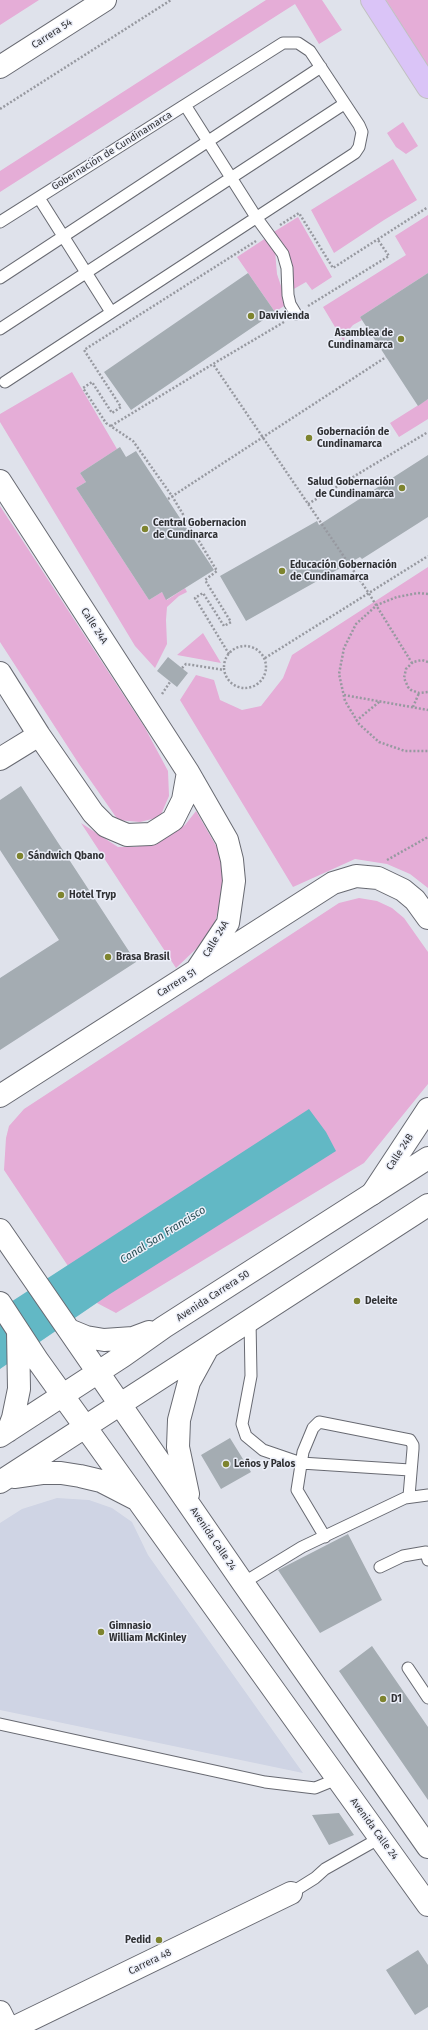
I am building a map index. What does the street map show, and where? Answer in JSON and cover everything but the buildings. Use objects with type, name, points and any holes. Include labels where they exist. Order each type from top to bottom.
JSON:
[{"type":"main road","name":"Carrera 54","points":[[0,67],[105,0]]},
{"type":"main road","points":[[372,0],[428,87]]},
{"type":"main road","name":"Calle 24A","points":[[0,481],[188,772],[227,840],[232,860],[234,880],[228,923],[196,971]]},
{"type":"main road","points":[[0,673],[39,734],[93,813],[106,826],[127,835],[151,834],[173,820],[183,800],[188,772]]},
{"type":"main road","points":[[0,759],[39,734]]},
{"type":"main road","points":[[356,876],[378,878],[403,890],[415,900],[428,918]]},
{"type":"main road","name":"Carrera 51","points":[[0,1096],[333,883],[356,876]]},
{"type":"main road","name":"Calle 24B","points":[[372,1194],[428,1109]]},
{"type":"main road","name":"Avenida Carrera 50","points":[[4,1434],[63,1396],[164,1327],[428,1158]]},
{"type":"main road","points":[[2,1481],[428,1205]]},
{"type":"main road","name":"Avenida Calle 24","points":[[0,1230],[243,1583],[428,1847]]},
{"type":"main road","name":"Avenida Calle 24","points":[[1,1304],[38,1361],[428,1905]]},
{"type":"main road","points":[[69,1330],[86,1337],[104,1340],[118,1340],[133,1338],[164,1327]]},
{"type":"main road","points":[[4,1434],[17,1404],[19,1378],[18,1331]]},
{"type":"main road","points":[[195,1512],[187,1490],[180,1460],[178,1447],[179,1420],[188,1382],[208,1347]]},
{"type":"main road","points":[[2,1481],[42,1473],[80,1476],[101,1481],[139,1501]]},
{"type":"main road","name":"Carrera 48","points":[[9,2030],[291,1893]]},
{"type":"main road","points":[[0,2012],[9,2030]]},
{"type":"lane","name":"Gobernación de Cundinamarca","points":[[0,222],[282,43],[290,41],[305,46],[362,132],[359,147],[355,153],[5,382]]},
{"type":"lane","points":[[0,278],[321,68]]},
{"type":"lane","points":[[0,329],[344,104]]},
{"type":"lane","points":[[185,105],[256,217],[286,261],[288,295],[290,304],[296,314]]},
{"type":"lane","points":[[39,198],[112,312]]},
{"type":"lane","points":[[250,1320],[251,1376],[242,1424],[246,1436],[263,1450],[301,1463],[410,1470]]},
{"type":"lane","points":[[325,1537],[298,1492],[303,1452],[313,1428],[319,1422],[410,1440],[413,1445],[409,1496]]},
{"type":"lane","points":[[243,1583],[302,1547],[409,1496],[428,1495]]},
{"type":"lane","points":[[380,1567],[403,1556],[428,1554]]},
{"type":"lane","points":[[408,1668],[428,1698]]},
{"type":"lane","points":[[0,1724],[265,1782],[315,1788],[337,1779]]},
{"type":"lane","points":[[291,1893],[316,1878],[325,1869],[380,1838]]},
{"type":"path","points":[[0,109],[171,0]]},
{"type":"path","points":[[229,654],[195,598],[203,593],[224,626],[231,622],[204,580],[217,571],[172,496],[133,441],[106,423],[83,388],[92,382],[112,413],[121,407],[84,350],[299,213],[333,268],[428,207]]},
{"type":"path","points":[[111,426],[389,256],[378,240]]},
{"type":"path","points":[[168,499],[386,357]]},
{"type":"path","points":[[213,364],[368,592],[412,663]]},
{"type":"path","points":[[308,504],[428,432]]},
{"type":"path","points":[[265,658],[368,592],[428,556]]},
{"type":"path","points":[[428,594],[418,593],[397,596],[377,606],[356,624],[344,648],[340,674],[345,701],[356,720],[379,742],[405,751],[428,751]]},
{"type":"path","points":[[249,646],[256,648],[265,658],[267,665],[263,679],[252,687],[237,686],[231,683],[224,670],[224,664],[229,654],[236,648],[249,646]]},
{"type":"path","points":[[428,662],[422,660],[412,663],[405,673],[405,683],[411,690],[419,693],[428,692]]},
{"type":"path","points":[[182,668],[186,664],[224,670]]},
{"type":"path","points":[[413,707],[419,693]]},
{"type":"path","points":[[344,695],[428,710]]},
{"type":"path","points":[[356,720],[379,701]]},
{"type":"path","points":[[356,876],[428,837]]},
{"type":"shaded area","points":[[0,0],[39,0],[0,25]]},
{"type":"shaded area","points":[[266,0],[322,0],[342,30],[319,44],[295,4],[0,192],[0,171]]},
{"type":"shaded area","points":[[386,0],[428,0],[428,66],[420,54]]},
{"type":"shaded area","points":[[403,122],[418,146],[406,154],[396,147],[387,133]]},
{"type":"shaded area","points":[[393,159],[417,200],[334,253],[311,210]]},
{"type":"shaded area","points":[[428,215],[428,273],[360,317],[362,320],[353,325],[345,334],[344,342],[323,307],[406,255],[395,236]]},
{"type":"shaded area","points":[[298,217],[332,277],[312,290],[306,282],[292,290],[272,233]]},
{"type":"shaded area","points":[[266,238],[275,251],[277,274],[287,304],[275,312],[237,257]]},
{"type":"shaded area","points":[[72,372],[117,449],[80,473],[86,482],[76,488],[149,600],[162,592],[167,600],[185,588],[187,592],[179,596],[167,607],[167,644],[155,668],[135,646],[0,422],[0,414]]},
{"type":"shaded area","points":[[428,399],[428,419],[399,437],[390,423]]},
{"type":"shaded area","points":[[0,506],[145,728],[168,771],[169,796],[160,817],[140,822],[118,820],[79,764],[0,642]]},
{"type":"shaded area","points":[[428,567],[428,888],[410,874],[387,864],[355,859],[293,887],[180,700],[196,675],[214,680],[220,700],[242,710],[261,706],[283,678],[292,655]]},
{"type":"shaded area","points":[[203,633],[221,663],[177,655]]},
{"type":"shaded area","points":[[196,811],[219,851],[223,875],[221,899],[214,926],[196,949],[176,968],[81,823],[118,847],[134,847],[152,844],[165,838],[185,825]]},
{"type":"shaded area","points":[[359,898],[377,901],[392,908],[404,918],[428,952],[428,1084],[364,1163],[116,1313],[97,1303],[68,1266],[4,1170],[6,1138],[9,1126],[24,1109],[339,903]]},
{"type":"shaded area","name":"Gimnasio William McKinley","points":[[57,1498],[89,1500],[112,1508],[132,1522],[148,1555],[303,1773],[0,1710],[0,1523],[22,1509]]},
{"type":"water","name":"Canal San Francisco","points":[[309,1109],[326,1132],[336,1151],[110,1294],[0,1369],[0,1309]]},
{"type":"place","name":"Davivienda","points":[[251,316]]},
{"type":"place","name":"Asamblea de Cundinamarca","points":[[401,339]]},
{"type":"place","name":"Gobernación de Cundinamarca","points":[[309,438]]},
{"type":"place","name":"Salud Gobernación de Cundinamarca","points":[[402,488]]},
{"type":"place","name":"Central Gobernacion de Cundinarca","points":[[145,529]]},
{"type":"place","name":"Educación Gobernación de Cundinamarca","points":[[282,571]]},
{"type":"place","name":"Sándwich Qbano","points":[[20,856]]},
{"type":"place","name":"Hotel Tryp","points":[[61,895]]},
{"type":"place","name":"Brasa Brasil","points":[[108,957]]},
{"type":"place","name":"Deleite","points":[[357,1301]]},
{"type":"place","name":"Leños y Palos","points":[[226,1464]]},
{"type":"place","name":"Gimnasio William McKinley","points":[[101,1632]]},
{"type":"place","name":"D1","points":[[383,1699]]},
{"type":"place","name":"Pedid","points":[[159,1940]]}]
